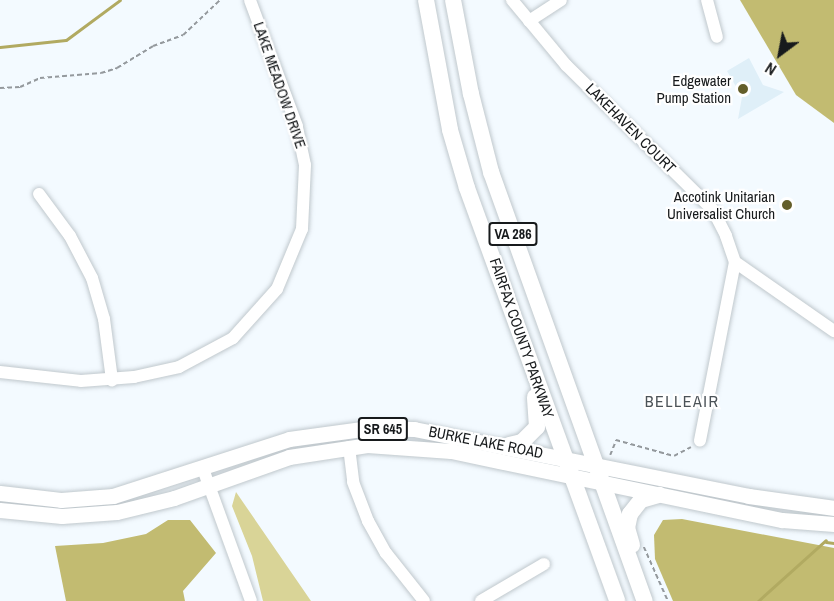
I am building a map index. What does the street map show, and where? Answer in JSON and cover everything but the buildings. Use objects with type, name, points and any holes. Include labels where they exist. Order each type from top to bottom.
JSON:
[{"type":"highway","name":"FAIRFAX COUNTY PARKWAY","points":[[426,0],[456,151],[523,344],[617,601]]},
{"type":"highway","name":"FAIRFAX COUNTY PARKWAY","points":[[453,0],[471,94],[491,172],[593,463],[645,600]]},
{"type":"highway","points":[[508,445],[531,435],[539,416],[523,344]]},
{"type":"highway","points":[[645,600],[627,521],[642,500],[659,495]]},
{"type":"main road","name":"BURKE LAKE ROAD","points":[[0,493],[61,500],[113,496],[204,469],[289,439],[369,429],[414,429],[508,445],[749,496],[834,508]]},
{"type":"main road","name":"BURKE LAKE ROAD","points":[[0,510],[87,516],[145,506],[289,457],[349,447],[409,446],[451,451],[782,520],[834,524]]},
{"type":"street","name":"LAKE MEADOW DRIVE","points":[[0,372],[53,380],[112,380],[179,367],[221,346],[263,309],[292,261],[306,206],[305,165],[297,126],[250,0]]},
{"type":"street","name":"LAKEHAVEN COURT","points":[[512,0],[566,65],[713,210],[735,262]]},
{"type":"street","points":[[529,21],[561,0]]},
{"type":"street","points":[[707,0],[717,37]]},
{"type":"street","points":[[39,194],[70,236],[92,278],[104,319],[112,380]]},
{"type":"street","points":[[700,441],[735,262],[834,331]]},
{"type":"street","points":[[349,447],[353,482],[368,522],[386,553],[424,601]]},
{"type":"street","points":[[204,469],[250,601]]},
{"type":"street","points":[[481,601],[544,564]]},
{"type":"path","points":[[0,88],[20,87],[40,78],[101,73],[117,68],[153,46],[183,35],[220,0]]},
{"type":"path","points":[[610,456],[616,440],[677,456],[700,441]]},
{"type":"path","points":[[643,543],[668,601]]},
{"type":"shaded area","points":[[740,0],[834,0],[834,123],[796,95]]},
{"type":"shaded area","points":[[749,58],[763,85],[784,92],[738,119],[742,97],[727,71]]},
{"type":"shaded area","points":[[236,492],[311,601],[263,601],[252,556],[232,506]]},
{"type":"shaded area","points":[[682,519],[834,548],[834,601],[673,601],[655,559],[654,535],[663,520]]},
{"type":"shaded area","points":[[168,520],[190,520],[216,553],[183,591],[185,601],[66,601],[55,546],[103,543],[146,534]]},
{"type":"waterway","points":[[0,47],[66,40],[120,0]]},
{"type":"waterway","points":[[758,601],[826,540]]},
{"type":"waterway","points":[[826,542],[834,543]]},
{"type":"place","name":"Edgewater Pump Station","points":[[743,89]]},
{"type":"place","name":"Accotink Unitarian Universalist Church","points":[[787,205]]},
{"type":"district","name":"BELLEAIR","points":[[682,401]]}]
